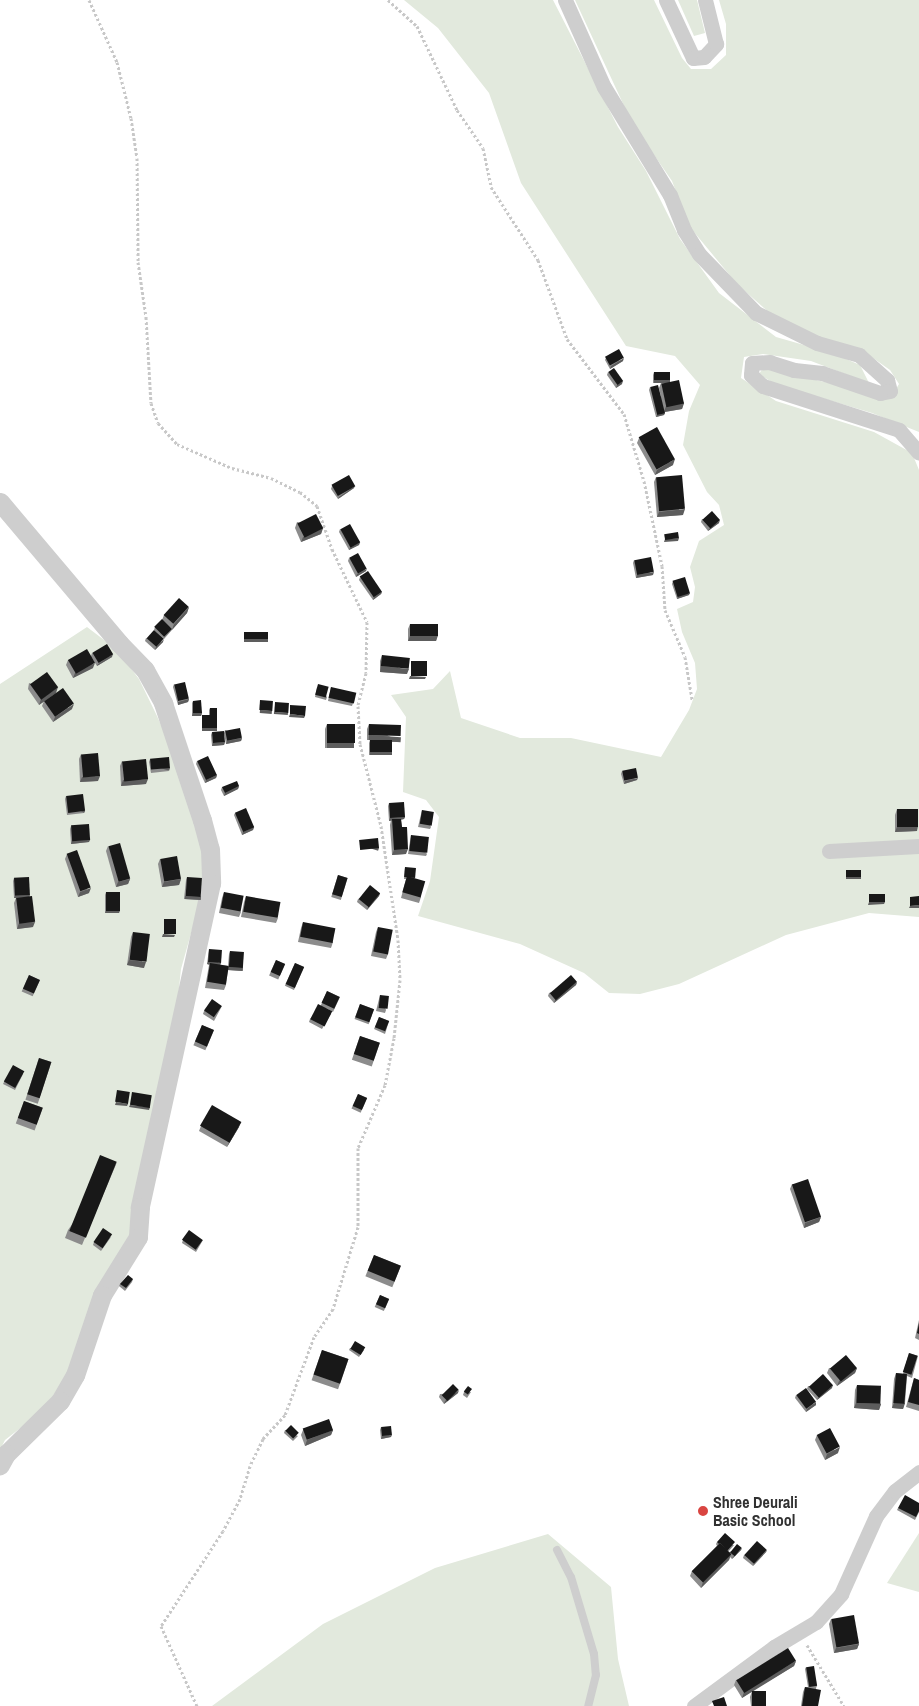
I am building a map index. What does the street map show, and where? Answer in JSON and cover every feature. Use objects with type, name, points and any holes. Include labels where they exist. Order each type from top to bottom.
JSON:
[{"type":"street","points":[[565,0],[604,87],[670,195],[684,230],[699,254],[756,313],[817,343],[859,355],[887,380],[890,391],[880,393],[822,373],[794,370],[770,362],[752,363],[751,376],[770,389],[898,430],[919,453]]},
{"type":"street","points":[[666,0],[693,58],[704,57],[716,44],[705,0]]},
{"type":"street","points":[[0,502],[119,643],[145,670],[163,703],[202,820],[210,849],[211,883],[140,1207],[138,1237],[102,1295],[75,1375],[60,1401],[6,1454],[0,1465]]},
{"type":"street","points":[[829,851],[919,846]]},
{"type":"street","points":[[694,1706],[774,1647],[800,1634],[816,1622],[841,1594],[876,1516],[895,1491],[919,1472]]},
{"type":"lane","points":[[557,1550],[571,1577],[594,1654],[596,1675],[588,1706]]},
{"type":"path","points":[[89,0],[117,62],[131,118],[137,158],[138,262],[146,317],[151,403],[158,424],[177,444],[232,468],[271,478],[300,492],[317,506],[332,549],[367,622],[366,673],[358,706],[360,744],[381,826],[398,940],[400,980],[394,1038],[385,1085],[358,1148],[358,1227],[333,1309],[314,1337],[284,1416],[263,1439],[254,1457],[240,1499],[223,1531],[161,1626],[197,1706]]},
{"type":"path","points":[[388,0],[417,26],[456,110],[483,148],[491,187],[538,260],[567,339],[610,392],[624,414],[644,482],[662,566],[665,610],[685,657],[692,699]]},
{"type":"path","points":[[800,1634],[844,1706]]},
{"type":"shaded area","points":[[404,0],[553,0],[618,127],[646,171],[680,239],[719,293],[776,337],[832,353],[860,365],[869,383],[811,361],[763,354],[744,357],[741,378],[776,401],[874,432],[912,453],[919,470],[919,917],[869,913],[786,935],[679,984],[640,994],[609,993],[584,973],[520,944],[418,916],[430,881],[439,817],[426,800],[403,792],[406,717],[391,695],[433,689],[450,671],[461,718],[520,738],[571,738],[661,757],[689,710],[697,689],[695,663],[682,632],[677,609],[693,602],[695,587],[690,567],[699,541],[724,525],[719,505],[707,492],[683,445],[689,411],[700,385],[675,356],[626,346],[521,183],[489,93],[438,28]]},
{"type":"shaded area","points":[[575,0],[654,0],[682,58],[691,69],[711,69],[726,55],[726,24],[719,0],[919,0],[919,432],[872,413],[775,384],[759,374],[763,368],[891,397],[899,384],[890,370],[866,353],[796,330],[772,315],[737,284],[689,226],[672,181],[632,123]]},
{"type":"shaded area","points":[[678,0],[697,0],[705,33],[694,36]]},
{"type":"shaded area","points":[[87,627],[116,649],[139,679],[157,716],[174,754],[201,844],[206,880],[181,969],[177,1007],[130,1233],[66,1378],[41,1412],[5,1440],[0,1450],[0,684]]},
{"type":"shaded area","points":[[919,1533],[919,1592],[887,1583]]},
{"type":"shaded area","points":[[548,1534],[611,1587],[618,1659],[629,1706],[212,1706],[323,1624],[435,1568]]},
{"type":"building","points":[[619,349],[624,358],[610,366],[605,357]]},
{"type":"building","points":[[614,368],[623,381],[617,385],[608,372]]},
{"type":"building","points":[[654,372],[670,372],[670,380],[654,380]]},
{"type":"building","points":[[679,380],[684,403],[666,407],[661,384]]},
{"type":"building","points":[[658,385],[665,413],[657,415],[650,387]]},
{"type":"building","points":[[657,427],[675,459],[657,470],[639,437]]},
{"type":"building","points":[[349,475],[355,486],[338,496],[332,485]]},
{"type":"building","points":[[682,475],[685,509],[659,511],[656,477]]},
{"type":"building","points":[[712,511],[720,520],[710,529],[702,520]]},
{"type":"building","points":[[316,514],[323,528],[305,538],[297,524]]},
{"type":"building","points":[[350,524],[360,542],[351,548],[340,529]]},
{"type":"building","points":[[678,532],[679,538],[665,540],[664,534]]},
{"type":"building","points":[[358,553],[367,569],[358,574],[349,558]]},
{"type":"building","points":[[651,557],[654,572],[637,575],[634,560]]},
{"type":"building","points":[[368,571],[382,592],[374,597],[360,577]]},
{"type":"building","points":[[685,577],[690,593],[678,597],[673,581]]},
{"type":"building","points":[[179,598],[189,607],[173,624],[164,615]]},
{"type":"building","points":[[162,619],[172,629],[164,637],[154,627]]},
{"type":"building","points":[[410,624],[438,624],[438,636],[410,636]]},
{"type":"building","points":[[154,630],[164,639],[156,647],[147,638]]},
{"type":"building","points":[[244,632],[268,632],[268,639],[244,639]]},
{"type":"building","points":[[107,644],[113,654],[99,663],[92,653]]},
{"type":"building","points":[[87,649],[95,663],[76,674],[68,660]]},
{"type":"building","points":[[382,655],[410,658],[409,669],[381,666]]},
{"type":"building","points":[[411,661],[427,661],[427,676],[411,676]]},
{"type":"building","points":[[47,672],[58,687],[41,700],[30,684]]},
{"type":"building","points":[[185,682],[189,699],[178,701],[174,684]]},
{"type":"building","points":[[318,684],[329,687],[326,697],[315,695]]},
{"type":"building","points":[[331,687],[356,693],[354,704],[329,698]]},
{"type":"building","points":[[63,688],[74,704],[55,717],[44,701]]},
{"type":"building","points":[[201,700],[202,713],[193,713],[193,701]]},
{"type":"building","points":[[260,700],[273,701],[272,711],[259,710]]},
{"type":"building","points":[[275,702],[289,703],[288,713],[274,712]]},
{"type":"building","points":[[290,705],[306,706],[305,716],[290,714]]},
{"type":"building","points":[[210,708],[217,708],[217,728],[202,728],[202,715],[210,715]]},
{"type":"building","points":[[327,724],[355,724],[355,743],[327,743]]},
{"type":"building","points":[[369,724],[401,725],[401,736],[369,735]]},
{"type":"building","points":[[240,728],[242,738],[227,741],[225,731]]},
{"type":"building","points":[[224,731],[225,742],[213,743],[212,732]]},
{"type":"building","points":[[370,740],[392,740],[392,752],[370,752]]},
{"type":"building","points":[[98,753],[100,776],[83,777],[81,754]]},
{"type":"building","points":[[208,756],[217,775],[206,780],[197,761]]},
{"type":"building","points":[[169,757],[170,768],[151,770],[150,759]]},
{"type":"building","points":[[146,759],[148,779],[124,781],[122,762]]},
{"type":"building","points":[[636,768],[638,778],[624,780],[622,771]]},
{"type":"building","points":[[237,781],[239,786],[225,793],[222,787]]},
{"type":"building","points":[[83,794],[85,811],[68,813],[66,796]]},
{"type":"building","points":[[404,802],[405,817],[390,818],[389,803]]},
{"type":"building","points":[[246,808],[254,827],[243,832],[235,813]]},
{"type":"building","points":[[897,809],[918,809],[918,827],[897,827]]},
{"type":"building","points":[[422,810],[434,812],[432,826],[420,824]]},
{"type":"building","points":[[392,819],[401,819],[402,827],[407,827],[408,849],[394,850]]},
{"type":"building","points":[[89,824],[90,840],[72,841],[71,825]]},
{"type":"building","points":[[411,835],[429,837],[427,853],[409,851]]},
{"type":"building","points":[[378,838],[379,848],[360,850],[359,840]]},
{"type":"building","points":[[120,843],[130,879],[119,882],[108,846]]},
{"type":"building","points":[[77,850],[91,888],[80,891],[67,854]]},
{"type":"building","points":[[177,856],[181,879],[164,882],[160,859]]},
{"type":"building","points":[[405,867],[416,868],[415,878],[404,877]]},
{"type":"building","points":[[846,870],[861,870],[861,877],[846,877]]},
{"type":"building","points":[[338,875],[348,878],[342,897],[332,894]]},
{"type":"building","points":[[407,876],[425,881],[421,898],[402,892]]},
{"type":"building","points":[[29,877],[30,895],[15,896],[14,878]]},
{"type":"building","points":[[187,877],[202,878],[201,897],[186,896]]},
{"type":"building","points":[[370,885],[380,893],[369,907],[359,899]]},
{"type":"building","points":[[106,892],[120,892],[120,911],[106,911]]},
{"type":"building","points":[[224,892],[244,896],[241,912],[221,908]]},
{"type":"building","points":[[869,894],[885,894],[885,902],[869,902]]},
{"type":"building","points":[[32,896],[35,922],[19,924],[16,898]]},
{"type":"building","points":[[246,896],[280,902],[278,918],[243,912]]},
{"type":"building","points":[[919,896],[919,905],[910,906],[910,897]]},
{"type":"building","points":[[164,919],[176,919],[176,934],[164,934]]},
{"type":"building","points":[[303,922],[335,928],[333,943],[300,937]]},
{"type":"building","points":[[378,927],[393,930],[388,954],[373,952]]},
{"type":"building","points":[[133,932],[150,934],[146,962],[130,960]]},
{"type":"building","points":[[209,949],[222,950],[221,963],[208,962]]},
{"type":"building","points":[[230,951],[244,952],[243,968],[229,967]]},
{"type":"building","points":[[276,960],[285,964],[280,976],[271,972]]},
{"type":"building","points":[[210,963],[229,966],[226,985],[207,982]]},
{"type":"building","points":[[295,963],[304,967],[295,988],[286,984]]},
{"type":"building","points":[[29,975],[40,980],[34,994],[23,989]]},
{"type":"building","points":[[571,975],[577,982],[556,1000],[550,993]]},
{"type":"building","points":[[327,991],[340,997],[334,1009],[322,1003]]},
{"type":"building","points":[[380,995],[389,996],[388,1009],[379,1008]]},
{"type":"building","points":[[212,999],[222,1006],[214,1017],[204,1010]]},
{"type":"building","points":[[318,1004],[332,1011],[325,1026],[310,1019]]},
{"type":"building","points":[[360,1004],[374,1009],[369,1022],[355,1017]]},
{"type":"building","points":[[379,1017],[389,1021],[385,1031],[375,1027]]},
{"type":"building","points":[[202,1025],[214,1030],[207,1047],[195,1042]]},
{"type":"building","points":[[360,1036],[380,1043],[374,1061],[354,1054]]},
{"type":"building","points":[[39,1058],[51,1062],[40,1098],[27,1094]]},
{"type":"building","points":[[13,1065],[24,1071],[15,1088],[4,1082]]},
{"type":"building","points":[[117,1090],[130,1092],[128,1104],[115,1102]]},
{"type":"building","points":[[132,1092],[152,1095],[150,1108],[130,1105]]},
{"type":"building","points":[[358,1094],[367,1098],[362,1110],[353,1106]]},
{"type":"building","points":[[24,1101],[43,1108],[37,1125],[18,1118]]},
{"type":"building","points":[[212,1105],[241,1122],[229,1143],[200,1126]]},
{"type":"building","points":[[100,1155],[117,1162],[86,1238],[69,1231]]},
{"type":"building","points":[[808,1179],[821,1217],[805,1222],[792,1185]]},
{"type":"building","points":[[103,1228],[112,1234],[103,1248],[93,1242]]},
{"type":"building","points":[[189,1230],[203,1240],[196,1250],[182,1240]]},
{"type":"building","points":[[374,1255],[401,1266],[395,1282],[368,1271]]},
{"type":"building","points":[[128,1275],[133,1279],[126,1288],[120,1284]]},
{"type":"building","points":[[380,1295],[389,1299],[385,1308],[376,1304]]},
{"type":"building","points":[[355,1341],[365,1347],[361,1355],[350,1349]]},
{"type":"building","points":[[322,1350],[348,1359],[340,1384],[314,1375]]},
{"type":"building","points":[[909,1353],[918,1356],[911,1375],[903,1372]]},
{"type":"building","points":[[846,1355],[857,1368],[841,1382],[830,1368]]},
{"type":"building","points":[[896,1373],[907,1374],[904,1404],[893,1403]]},
{"type":"building","points":[[823,1374],[833,1385],[819,1398],[809,1387]]},
{"type":"building","points":[[914,1378],[919,1380],[919,1405],[908,1402]]},
{"type":"building","points":[[453,1384],[459,1390],[447,1401],[442,1395]]},
{"type":"building","points":[[857,1385],[881,1386],[880,1404],[856,1403]]},
{"type":"building","points":[[468,1386],[472,1389],[468,1395],[464,1392]]},
{"type":"building","points":[[806,1388],[816,1402],[806,1409],[796,1395]]},
{"type":"building","points":[[329,1419],[333,1430],[307,1440],[303,1429]]},
{"type":"building","points":[[291,1425],[299,1433],[293,1438],[285,1431]]},
{"type":"building","points":[[391,1426],[392,1435],[382,1436],[381,1427]]},
{"type":"building","points":[[830,1428],[840,1447],[827,1454],[817,1435]]},
{"type":"building","points":[[905,1495],[919,1503],[919,1511],[916,1517],[898,1508]]},
{"type":"building","points":[[725,1533],[735,1542],[727,1551],[717,1542]]},
{"type":"building","points":[[757,1541],[767,1550],[754,1564],[744,1555]]},
{"type":"building","points":[[720,1543],[731,1554],[703,1583],[692,1571]]},
{"type":"building","points":[[737,1544],[742,1548],[735,1556],[730,1553]]},
{"type":"building","points":[[854,1615],[859,1644],[836,1648],[831,1619]]},
{"type":"building","points":[[788,1648],[796,1661],[744,1693],[736,1680]]},
{"type":"building","points":[[814,1666],[817,1686],[809,1687],[806,1667]]},
{"type":"building","points":[[805,1687],[821,1690],[818,1706],[802,1706]]},
{"type":"building","points":[[752,1691],[766,1691],[766,1706],[752,1706]]},
{"type":"building","points":[[724,1697],[727,1706],[714,1706],[712,1701]]},
{"type":"place","name":"Shree Deurali Basic School","points":[[703,1511]]}]
